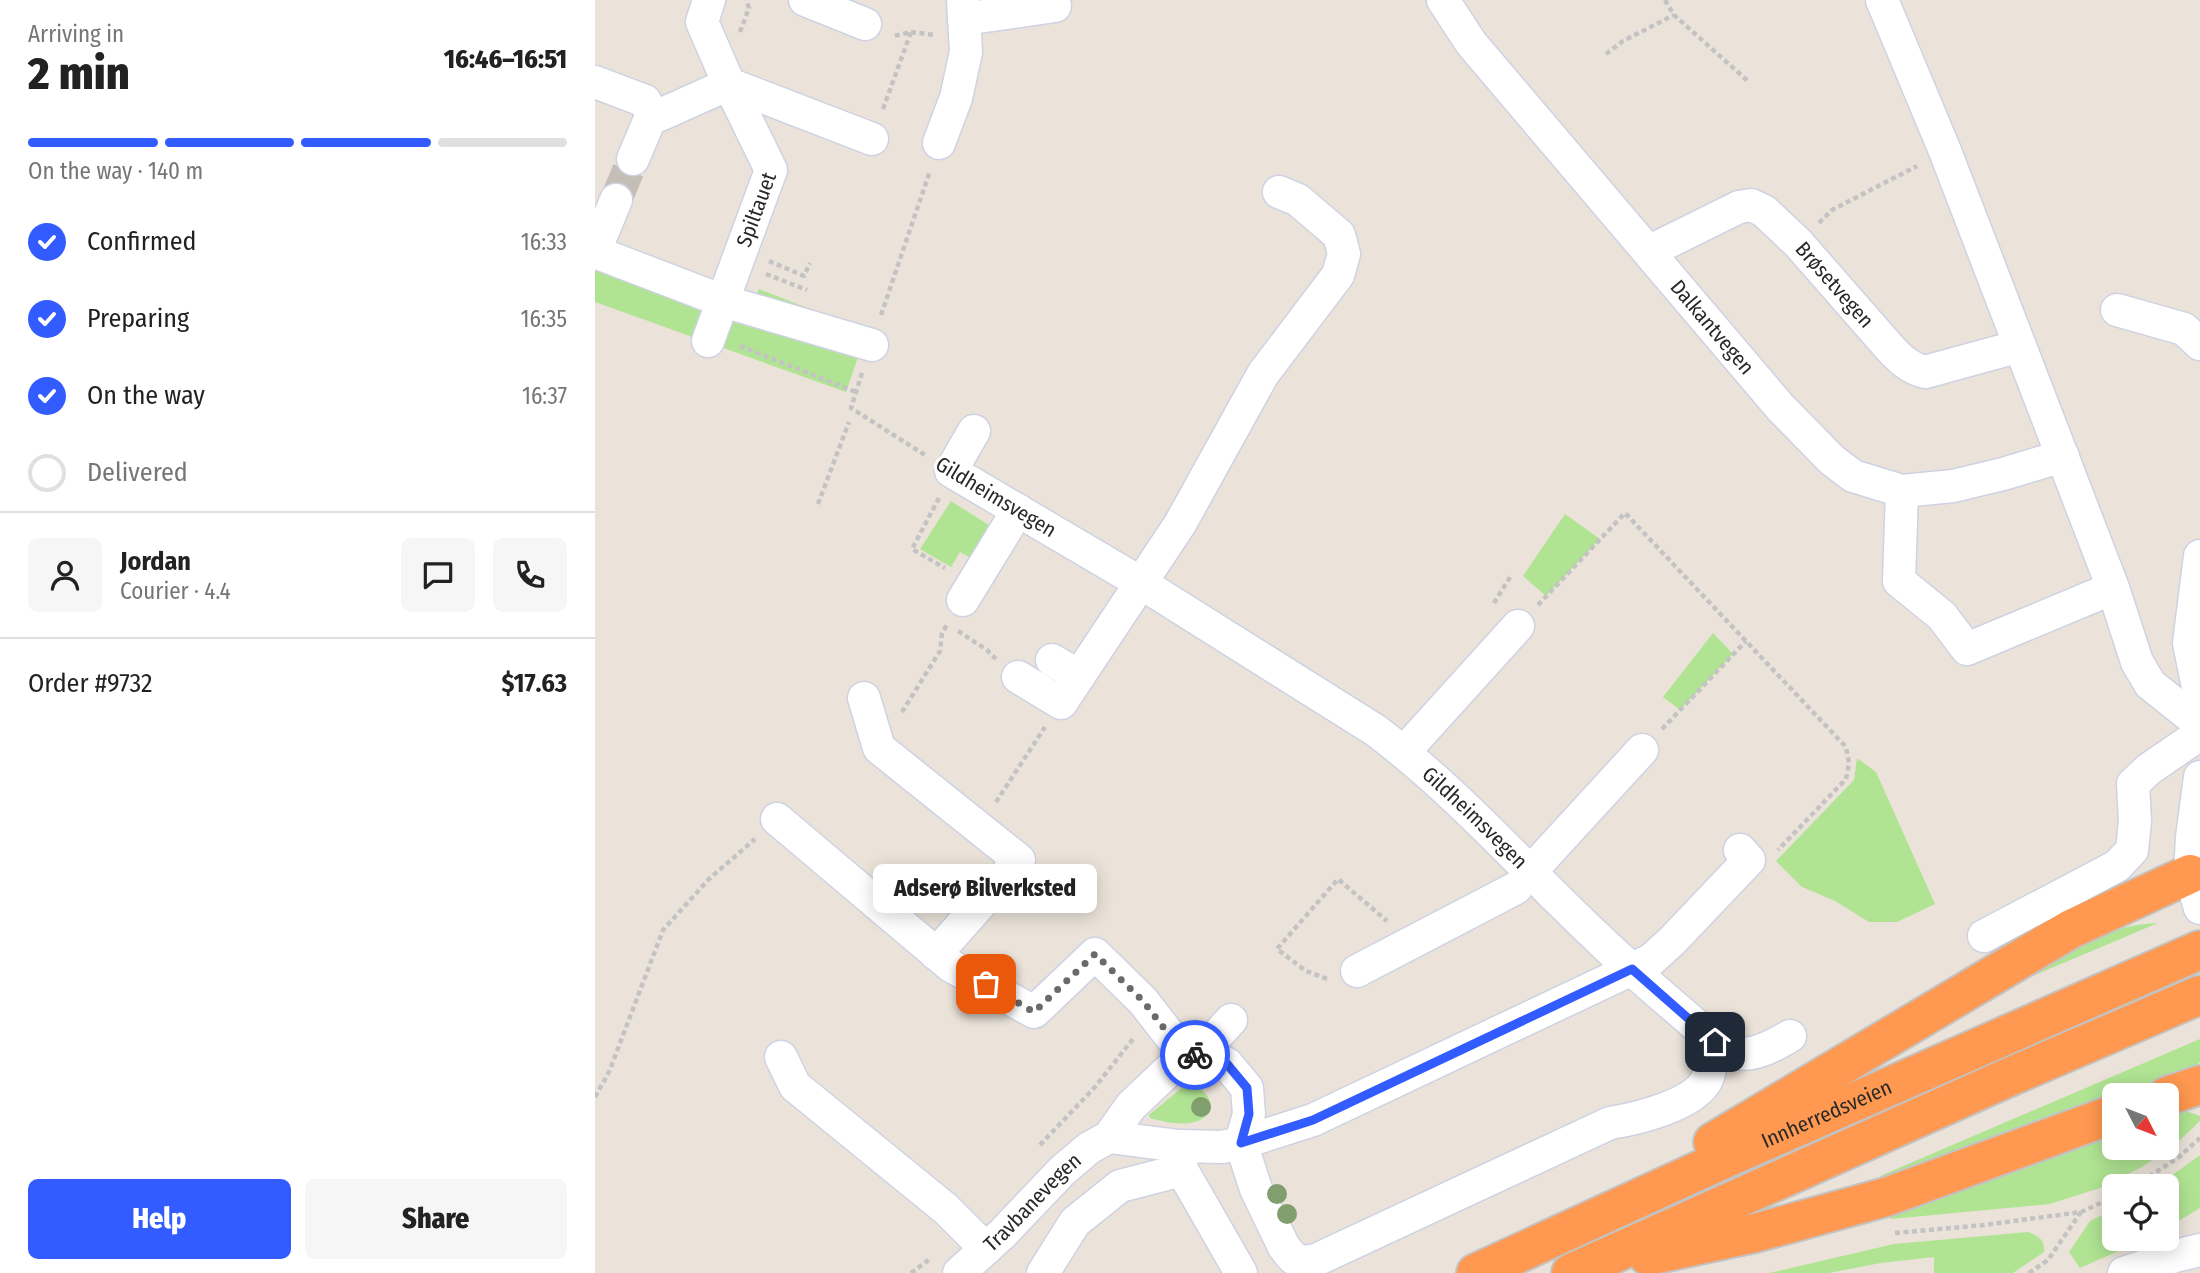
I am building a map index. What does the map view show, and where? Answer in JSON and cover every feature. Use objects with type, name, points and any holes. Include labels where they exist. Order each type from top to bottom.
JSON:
[{"type":"highway","points":[[1555,1236],[2071,929],[2194,873]]},
{"type":"highway","name":"Innherredsveien","points":[[1476,1273],[2193,952]]},
{"type":"highway","name":"Innherredsveien","points":[[1571,1273],[2007,1077],[2198,997]]},
{"type":"highway","points":[[2179,1092],[2200,1085]]},
{"type":"highway","points":[[1571,1273],[1755,1233],[1886,1197],[2102,1118]]},
{"type":"street","name":"Spiltauet","points":[[709,0],[702,22],[771,170],[709,338]]},
{"type":"street","points":[[805,0],[865,24]]},
{"type":"street","name":"Dalkantvegen","points":[[1443,0],[1471,43],[1780,407],[1832,460],[1853,476],[1902,491],[1953,486],[2063,456]]},
{"type":"street","points":[[1882,0],[1945,151],[2063,456],[2113,588],[2137,662],[2150,684],[2200,724]]},
{"type":"street","points":[[939,143],[956,98],[966,52],[957,18],[1055,6]]},
{"type":"street","points":[[595,82],[645,101],[652,114]]},
{"type":"street","points":[[652,114],[660,115],[729,84],[872,139]]},
{"type":"street","points":[[633,159],[652,114]]},
{"type":"street","points":[[1018,677],[1061,703],[1180,524],[1263,374],[1338,275],[1344,254],[1339,235],[1298,200],[1279,192]]},
{"type":"street","points":[[616,200],[595,251],[723,301],[871,345]]},
{"type":"street","name":"Brøsetvegen","points":[[1650,251],[1739,207],[1751,205],[1764,211],[1798,243],[1889,347],[1915,370],[1925,372],[2020,346]]},
{"type":"street","points":[[2117,310],[2184,329],[2200,344]]},
{"type":"street","points":[[946,483],[974,431]]},
{"type":"street","name":"Gildheimsvegen","points":[[946,483],[1018,510],[1141,583],[1375,730],[1437,780],[1524,880],[1715,1042],[1735,1053],[1752,1052],[1773,1046],[1790,1036]]},
{"type":"street","points":[[1902,491],[1899,581],[1942,616],[1967,649],[2113,588]]},
{"type":"street","points":[[961,603],[1018,510]]},
{"type":"street","points":[[2200,556],[2189,643],[2200,697]]},
{"type":"street","points":[[1403,752],[1518,626]]},
{"type":"street","points":[[1052,660],[1079,676]]},
{"type":"street","points":[[864,698],[879,748],[1019,860],[936,954]]},
{"type":"street","points":[[1984,936],[2117,866],[2131,850],[2134,821],[2133,784],[2149,769],[2200,734]]},
{"type":"street","points":[[1357,971],[1413,943],[1524,880],[1642,750]]},
{"type":"street","points":[[2194,873],[2200,777]]},
{"type":"street","points":[[777,819],[951,966],[1034,1012],[1095,954],[1192,1055],[1207,1054],[1227,1064],[1247,1088],[1249,1114],[1241,1143],[1256,1189],[1284,1247],[1293,1258],[1304,1262],[1316,1260],[1610,1123],[1641,1118],[1691,1096],[1706,1082],[1715,1042]]},
{"type":"street","points":[[1044,1273],[1075,1222],[1120,1186],[1181,1158],[1241,1143],[1313,1120],[1651,960],[1749,860],[1739,850]]},
{"type":"street","name":"Travbanevegen","points":[[959,1273],[1062,1171],[1089,1148],[1109,1137],[1131,1106],[1231,1020]]},
{"type":"street","points":[[781,1057],[795,1086],[946,1209],[986,1249]]},
{"type":"street","points":[[1109,1137],[1181,1158],[1241,1273]]},
{"type":"street","points":[[2124,1273],[2200,1250]]},
{"type":"path","points":[[1665,0],[1674,15],[1749,82]]},
{"type":"path","points":[[1606,54],[1623,41],[1674,15]]},
{"type":"path","points":[[865,24],[893,36],[957,18]]},
{"type":"path","points":[[884,105],[911,32]]},
{"type":"path","points":[[907,241],[939,143]]},
{"type":"path","points":[[1798,243],[1832,210],[1945,151]]},
{"type":"path","points":[[743,250],[804,276],[810,263]]},
{"type":"path","points":[[709,338],[856,392]]},
{"type":"path","name":"Gildheimsvegen","points":[[851,408],[946,483]]},
{"type":"path","points":[[818,504],[849,422]]},
{"type":"path","points":[[879,748],[940,651],[943,633],[961,603],[912,550],[946,483]]},
{"type":"path","points":[[1546,596],[1625,513],[1846,747],[1849,763],[1846,779],[1770,858]]},
{"type":"path","points":[[1680,710],[1746,640]]},
{"type":"path","points":[[980,827],[1061,703]]},
{"type":"path","points":[[595,1097],[609,1072],[663,930],[709,879],[777,819]]},
{"type":"path","points":[[1357,971],[1334,981],[1306,971],[1277,948],[1338,879],[1413,943]]},
{"type":"path","points":[[1031,1155],[1095,1087],[1135,1036],[1150,1029],[1166,1028]]},
{"type":"path","points":[[2154,1174],[2200,1138]]},
{"type":"path","points":[[1888,1233],[1983,1225],[2081,1212],[2102,1202]]},
{"type":"path","points":[[2029,1273],[2048,1260],[2081,1212]]},
{"type":"green space","points":[[595,244],[753,304],[759,289],[867,331],[846,392],[595,302]]},
{"type":"green space","points":[[951,501],[992,527],[974,560],[960,552],[951,567],[920,549]]},
{"type":"green space","points":[[1565,514],[1600,539],[1546,596],[1523,576]]},
{"type":"green space","points":[[1713,633],[1733,654],[1680,710],[1663,697]]},
{"type":"green space","points":[[1857,758],[1876,772],[1935,904],[1897,922],[1869,922],[1835,901],[1802,887],[1776,861],[1854,780]]},
{"type":"green space","points":[[2158,923],[2011,985],[2045,963],[2099,936],[2118,929]]},
{"type":"green space","points":[[2200,1039],[2200,1062],[2195,1068],[2175,1079],[2164,1083],[2102,1083],[2102,1101],[1883,1185],[1880,1176]]},
{"type":"green space","points":[[1192,1085],[1203,1091],[1210,1101],[1210,1111],[1206,1116],[1195,1122],[1182,1123],[1150,1118],[1149,1115],[1184,1086]]},
{"type":"green space","points":[[2179,1111],[2200,1116],[2200,1121],[2179,1141]]},
{"type":"green space","points":[[2102,1131],[2102,1160],[2152,1160],[2128,1174],[2102,1174],[2102,1187],[2050,1204],[1891,1219],[1888,1205]]},
{"type":"green space","points":[[2200,1155],[2200,1208],[2179,1221],[2179,1174],[2174,1174]]},
{"type":"green space","points":[[2102,1215],[2102,1251],[2119,1251],[2080,1268],[2069,1252],[2090,1221]]},
{"type":"green space","points":[[2028,1232],[2041,1239],[2044,1252],[2013,1273],[1934,1273],[1934,1257],[1829,1273],[1769,1273],[1894,1244]]},
{"type":"tunnel","points":[[616,200],[633,159]]},
{"type":"way so far","points":[[986,984],[1034,1012],[1095,954],[1143,1001],[1185,1055],[1195,1055]]},
{"type":"place","name":"Adserø Bilverksted","points":[[986,984]]},
{"type":"route","points":[[1195,1055],[1207,1054],[1227,1064],[1247,1088],[1249,1114],[1241,1143],[1313,1120],[1632,969],[1715,1042]]}]
